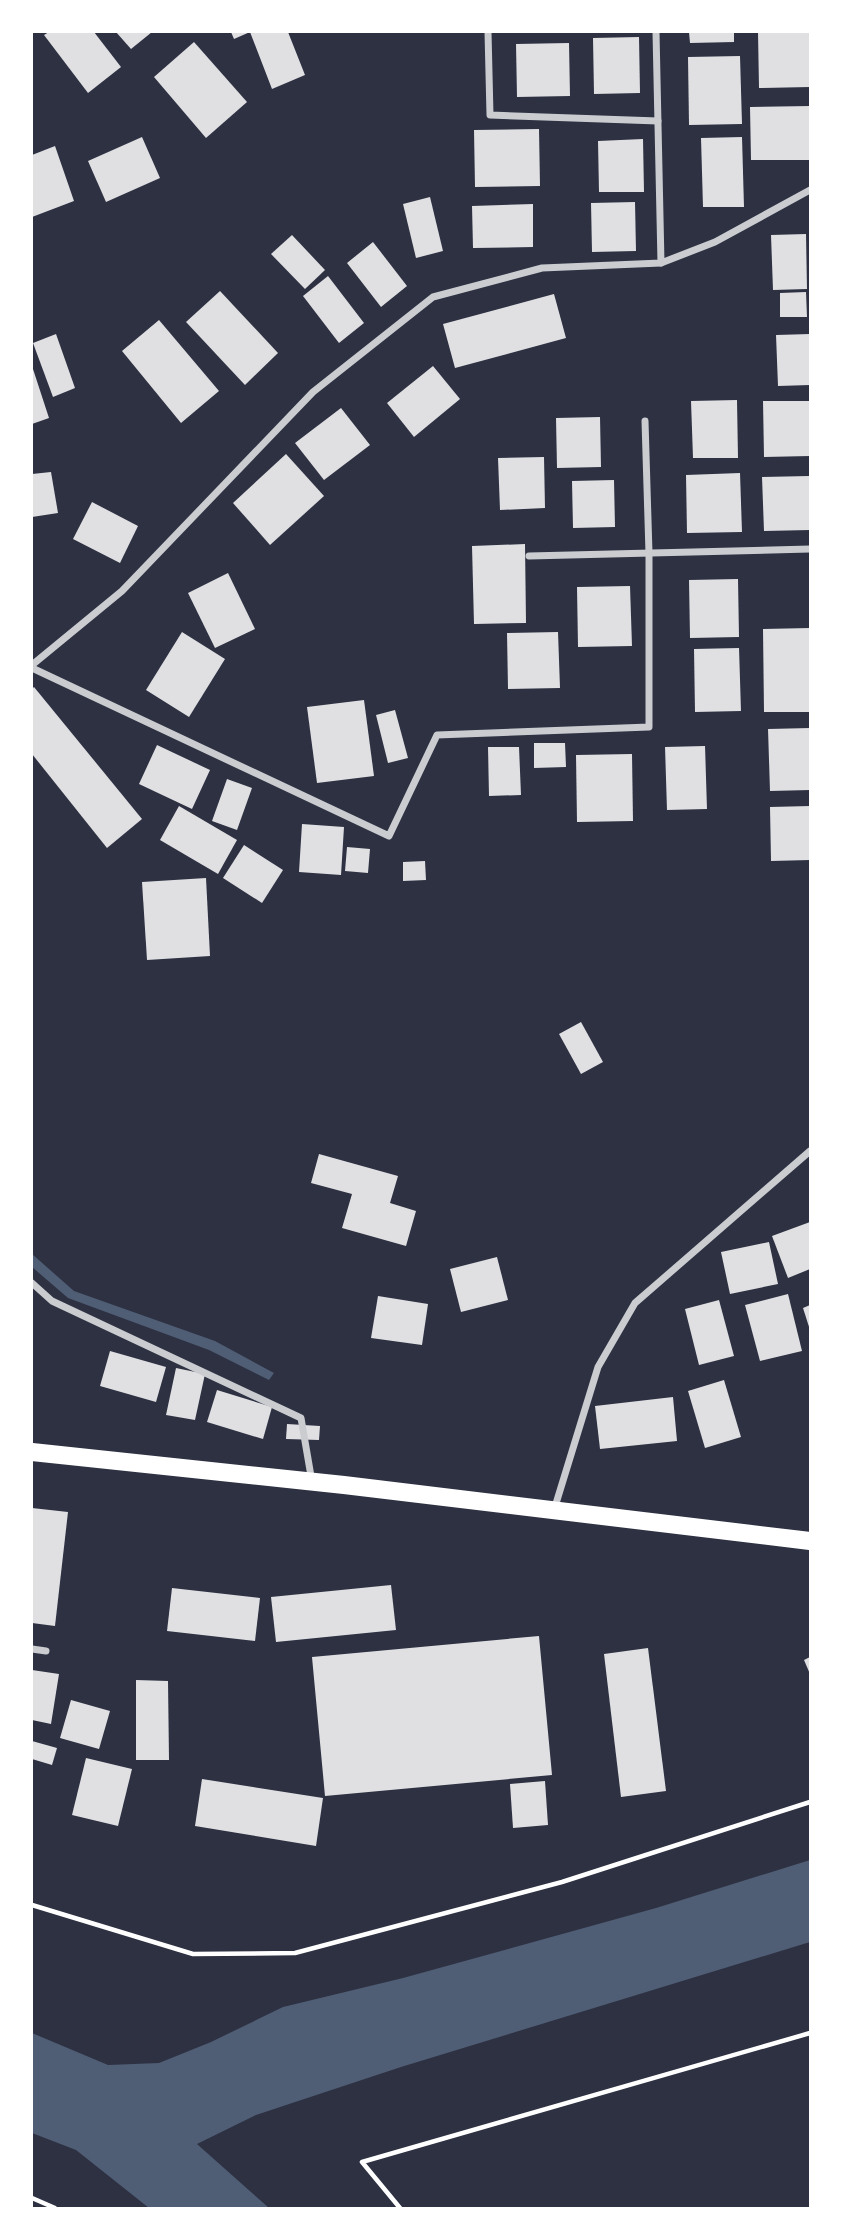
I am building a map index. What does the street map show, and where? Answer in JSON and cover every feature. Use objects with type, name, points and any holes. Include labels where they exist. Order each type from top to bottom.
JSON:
[{"type":"main road","points":[[32,1452],[810,1541]]},
{"type":"street","points":[[488,32],[490,116],[658,121]]},
{"type":"street","points":[[656,32],[661,263]]},
{"type":"street","points":[[645,421],[649,553],[649,727],[437,735],[389,836],[32,666],[122,591],[313,392],[433,297],[542,268],[661,263],[715,242],[810,190]]},
{"type":"street","points":[[529,556],[810,549]]},
{"type":"street","points":[[553,1511],[598,1367],[635,1303],[810,1151]]},
{"type":"street","points":[[32,1283],[52,1301],[301,1418],[312,1482]]},
{"type":"street","points":[[32,1649],[46,1651]]},
{"type":"path","points":[[32,1905],[193,1954],[295,1953],[562,1882],[810,1802]]},
{"type":"path","points":[[400,2208],[362,2162],[810,2033]]},
{"type":"path","points":[[32,2198],[55,2208]]},
{"type":"water","points":[[32,1254],[74,1291],[215,1341],[274,1373],[269,1380],[209,1350],[68,1298],[32,1267]]},
{"type":"water","points":[[810,1860],[810,1942],[401,2067],[256,2115],[197,2144],[269,2208],[149,2208],[76,2150],[32,2133],[32,2033],[108,2065],[159,2063],[211,2042],[283,2007],[403,1978],[656,1908]]},
{"type":"building","points":[[49,32],[94,32],[121,67],[88,93],[44,35]]},
{"type":"building","points":[[116,32],[152,32],[131,49]]},
{"type":"building","points":[[231,32],[250,32],[234,39]]},
{"type":"building","points":[[250,32],[288,32],[305,75],[272,89]]},
{"type":"building","points":[[689,32],[734,32],[734,42],[690,43]]},
{"type":"building","points":[[758,32],[810,32],[810,87],[759,88]]},
{"type":"building","points":[[639,37],[640,93],[594,94],[593,38]]},
{"type":"building","points":[[194,42],[247,102],[206,138],[154,77]]},
{"type":"building","points":[[569,43],[570,96],[517,97],[516,44]]},
{"type":"building","points":[[740,56],[742,124],[689,125],[688,57]]},
{"type":"building","points":[[810,106],[810,160],[751,160],[750,107]]},
{"type":"building","points":[[539,129],[540,186],[475,187],[474,130]]},
{"type":"building","points":[[142,137],[160,178],[106,202],[88,161]]},
{"type":"building","points":[[742,137],[744,207],[703,207],[701,138]]},
{"type":"building","points":[[643,139],[644,192],[599,192],[598,141]]},
{"type":"building","points":[[55,146],[74,201],[32,217],[32,155]]},
{"type":"building","points":[[430,197],[443,251],[416,258],[403,204]]},
{"type":"building","points":[[635,202],[636,251],[592,252],[591,203]]},
{"type":"building","points":[[533,204],[533,247],[473,248],[472,206]]},
{"type":"building","points":[[806,234],[807,289],[773,290],[771,235]]},
{"type":"building","points":[[292,235],[325,270],[305,289],[271,254]]},
{"type":"building","points":[[373,242],[407,286],[381,307],[347,263]]},
{"type":"building","points":[[328,276],[364,323],[339,343],[303,296]]},
{"type":"building","points":[[220,291],[278,353],[245,385],[186,322]]},
{"type":"building","points":[[806,292],[807,317],[780,317],[780,293]]},
{"type":"building","points":[[554,294],[566,338],[455,368],[443,324]]},
{"type":"building","points":[[159,320],[219,391],[181,423],[122,351]]},
{"type":"building","points":[[56,334],[75,388],[53,397],[33,343]]},
{"type":"building","points":[[810,334],[810,385],[778,386],[776,335]]},
{"type":"building","points":[[32,366],[49,418],[32,424]]},
{"type":"building","points":[[433,366],[460,399],[414,437],[387,403]]},
{"type":"building","points":[[737,400],[738,458],[693,458],[691,401]]},
{"type":"building","points":[[763,401],[810,401],[810,456],[764,457]]},
{"type":"building","points":[[341,408],[370,445],[324,480],[295,443]]},
{"type":"building","points":[[600,417],[601,467],[557,468],[556,418]]},
{"type":"building","points":[[286,454],[324,496],[270,545],[233,503]]},
{"type":"building","points":[[544,457],[545,508],[500,510],[498,458]]},
{"type":"building","points":[[51,472],[58,513],[32,517],[32,474]]},
{"type":"building","points":[[740,473],[742,532],[687,533],[686,475]]},
{"type":"building","points":[[809,476],[810,530],[764,531],[762,477]]},
{"type":"building","points":[[614,480],[615,527],[573,528],[572,481]]},
{"type":"building","points":[[92,502],[138,526],[120,563],[73,539]]},
{"type":"building","points":[[525,544],[526,623],[474,624],[472,546]]},
{"type":"building","points":[[228,573],[255,629],[215,648],[188,593]]},
{"type":"building","points":[[738,579],[739,637],[690,638],[689,580]]},
{"type":"building","points":[[630,586],[632,646],[578,647],[577,587]]},
{"type":"building","points":[[810,628],[810,712],[764,712],[763,629]]},
{"type":"building","points":[[182,632],[225,659],[189,717],[146,690]]},
{"type":"building","points":[[558,632],[560,688],[508,689],[507,633]]},
{"type":"building","points":[[739,648],[741,711],[695,712],[694,649]]},
{"type":"building","points":[[34,687],[142,819],[107,848],[32,754]]},
{"type":"building","points":[[364,700],[374,776],[317,783],[307,707]]},
{"type":"building","points":[[395,710],[408,758],[388,763],[376,715]]},
{"type":"building","points":[[810,728],[810,790],[770,791],[768,729]]},
{"type":"building","points":[[534,743],[565,743],[566,767],[534,768]]},
{"type":"building","points":[[157,745],[210,770],[192,809],[139,784]]},
{"type":"building","points":[[705,746],[707,809],[667,810],[665,747]]},
{"type":"building","points":[[488,747],[519,747],[521,795],[489,796]]},
{"type":"building","points":[[632,754],[633,821],[577,822],[576,755]]},
{"type":"building","points":[[227,779],[252,788],[237,830],[212,821]]},
{"type":"building","points":[[179,806],[237,840],[218,874],[160,840]]},
{"type":"building","points":[[810,806],[810,860],[771,861],[770,807]]},
{"type":"building","points":[[302,824],[344,827],[341,875],[299,872]]},
{"type":"building","points":[[244,845],[283,870],[262,903],[223,878]]},
{"type":"building","points":[[347,847],[370,849],[368,873],[345,871]]},
{"type":"building","points":[[425,861],[426,880],[403,881],[403,862]]},
{"type":"building","points":[[206,878],[210,956],[147,960],[142,882]]},
{"type":"building","points":[[581,1022],[603,1062],[581,1074],[559,1034]]},
{"type":"building","points":[[319,1154],[398,1176],[390,1203],[416,1211],[406,1246],[342,1228],[352,1194],[311,1183]]},
{"type":"building","points":[[810,1222],[810,1269],[788,1278],[772,1236]]},
{"type":"building","points":[[769,1242],[778,1284],[730,1294],[721,1252]]},
{"type":"building","points":[[497,1257],[508,1300],[461,1312],[450,1269]]},
{"type":"building","points":[[788,1294],[802,1351],[760,1361],[745,1305]]},
{"type":"building","points":[[378,1296],[428,1304],[422,1345],[371,1338]]},
{"type":"building","points":[[719,1300],[734,1356],[699,1365],[685,1309]]},
{"type":"building","points":[[810,1305],[810,1330],[803,1308]]},
{"type":"building","points":[[110,1351],[166,1367],[156,1402],[100,1386]]},
{"type":"building","points":[[176,1368],[205,1374],[195,1420],[166,1415]]},
{"type":"building","points":[[724,1380],[741,1437],[705,1448],[688,1391]]},
{"type":"building","points":[[217,1390],[272,1407],[263,1439],[207,1422]]},
{"type":"building","points":[[673,1397],[677,1441],[600,1449],[595,1406]]},
{"type":"building","points":[[287,1424],[320,1426],[319,1440],[286,1439]]},
{"type":"building","points":[[32,1508],[68,1512],[55,1626],[32,1623]]},
{"type":"building","points":[[391,1585],[396,1630],[276,1642],[271,1597]]},
{"type":"building","points":[[172,1588],[260,1598],[255,1641],[167,1631]]},
{"type":"building","points":[[539,1636],[552,1775],[325,1796],[312,1657]]},
{"type":"building","points":[[648,1648],[666,1791],[621,1797],[604,1654]]},
{"type":"building","points":[[810,1657],[810,1674],[804,1660]]},
{"type":"building","points":[[32,1670],[59,1674],[51,1724],[32,1720]]},
{"type":"building","points":[[136,1680],[168,1681],[169,1760],[136,1760]]},
{"type":"building","points":[[71,1700],[110,1711],[99,1749],[60,1738]]},
{"type":"building","points":[[32,1741],[57,1748],[52,1765],[32,1759]]},
{"type":"building","points":[[86,1758],[132,1769],[118,1826],[72,1815]]},
{"type":"building","points":[[202,1779],[323,1798],[316,1846],[195,1826]]},
{"type":"building","points":[[545,1781],[548,1825],[513,1828],[510,1784]]}]
